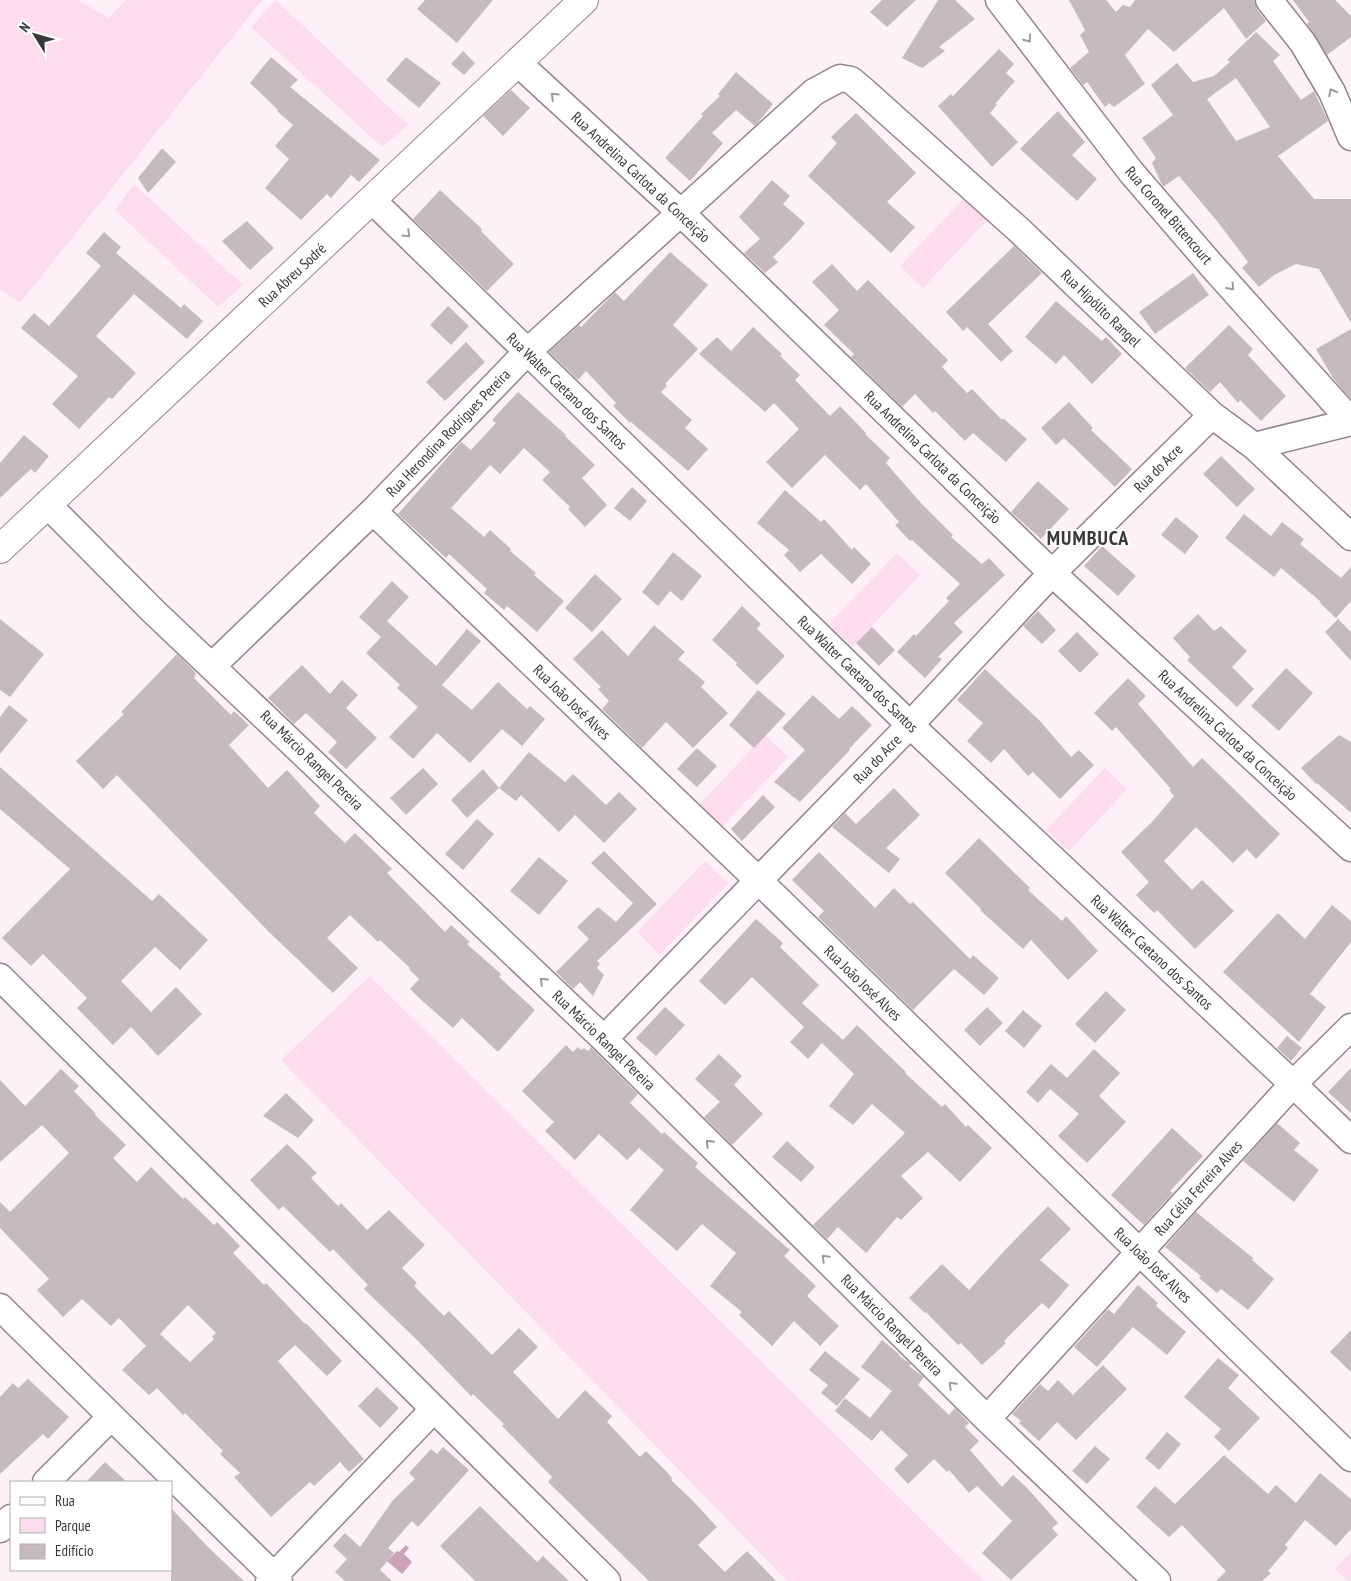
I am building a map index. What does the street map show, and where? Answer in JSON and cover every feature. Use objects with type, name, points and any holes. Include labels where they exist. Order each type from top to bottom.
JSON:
[{"type":"main road","name":"Rua Abreu Sodré","points":[[0,549],[584,0]]},
{"type":"street","name":"Rua Coronel Bittencourt","points":[[999,0],[1131,172],[1212,266],[1351,421]]},
{"type":"street","points":[[1269,0],[1303,43],[1313,59],[1332,92],[1351,137]]},
{"type":"street","name":"Rua Andrelina Carlota da Conceição","points":[[518,63],[680,212],[1052,573],[1351,848]]},
{"type":"street","name":"Rua Herondina Rodrigues Pereira","points":[[212,666],[373,511],[527,352],[814,92],[840,78],[851,80]]},
{"type":"street","name":"Rua Hipólito Rangel","points":[[851,80],[1019,230],[1212,415],[1254,446],[1351,537]]},
{"type":"street","name":"Rua Walter Caetano dos Santos","points":[[372,200],[910,725],[1351,1140]]},
{"type":"street","name":"Rua do Acre","points":[[604,1038],[910,725],[1052,573],[1212,415]]},
{"type":"street","points":[[1254,446],[1351,421]]},
{"type":"street","name":"Rua Márcio Rangel Pereira","points":[[47,504],[154,611],[604,1038],[987,1419],[1157,1581]]},
{"type":"street","name":"Rua João José Alves","points":[[373,511],[758,881],[1351,1458]]},
{"type":"street","points":[[0,977],[607,1581]]},
{"type":"street","name":"Rua Célia Ferreira Alves","points":[[987,1419],[1293,1084],[1351,1027]]},
{"type":"street","points":[[0,1307],[274,1579],[434,1409]]},
{"type":"street","points":[[47,1481],[111,1417]]},
{"type":"street","points":[[0,1529],[10,1519]]},
{"type":"green space","points":[[0,0],[78,0],[108,18],[126,0],[262,0],[20,303],[0,289]]},
{"type":"green space","points":[[276,0],[408,125],[382,147],[251,27]]},
{"type":"green space","points":[[134,184],[243,285],[218,307],[115,210]]},
{"type":"green space","points":[[968,194],[991,216],[923,288],[900,266]]},
{"type":"green space","points":[[897,553],[920,575],[852,647],[829,624]]},
{"type":"green space","points":[[765,735],[788,757],[720,829],[697,807]]},
{"type":"green space","points":[[1105,768],[1127,789],[1069,851],[1046,830]]},
{"type":"green space","points":[[705,861],[728,883],[660,955],[637,932]]},
{"type":"green space","points":[[370,976],[984,1581],[787,1581],[281,1060]]},
{"type":"green space","points":[[1351,1552],[1351,1581],[1348,1581],[1335,1569]]},
{"type":"shaded area","points":[[406,1545],[409,1548],[404,1554],[412,1562],[402,1574],[387,1561]]},
{"type":"building","points":[[425,0],[493,0],[457,43],[417,9]]},
{"type":"building","points":[[882,0],[916,0],[887,27],[870,12]]},
{"type":"building","points":[[938,0],[955,0],[975,19],[939,47],[945,51],[922,68],[902,58]]},
{"type":"building","points":[[1069,0],[1106,0],[1116,12],[1123,5],[1130,7],[1135,0],[1254,0],[1257,9],[1266,21],[1246,39],[1224,8],[1174,52],[1148,29],[1125,55],[1145,84],[1114,107],[1109,103],[1105,107],[1087,82],[1083,85],[1070,68],[1089,52],[1080,35],[1085,30]]},
{"type":"building","points":[[1293,0],[1335,0],[1351,16],[1351,37],[1327,55],[1307,24],[1309,22]]},
{"type":"building","points":[[1256,32],[1280,55],[1273,61],[1301,100],[1314,91],[1328,121],[1278,156],[1314,199],[1351,199],[1351,323],[1319,269],[1296,264],[1274,275],[1259,287],[1242,268],[1248,262],[1179,176],[1163,187],[1161,183],[1152,163],[1156,158],[1142,138],[1173,115],[1151,85],[1177,63],[1193,82],[1214,76],[1230,62],[1227,60]],"holes":[[[1236,78],[1270,127],[1236,141],[1207,99]]]},
{"type":"building","points":[[999,49],[1014,64],[1006,73],[1015,81],[995,104],[997,105],[990,113],[1018,142],[992,167],[938,106],[951,94],[953,96]]},
{"type":"building","points":[[463,51],[475,63],[464,75],[451,64]]},
{"type":"building","points":[[271,57],[298,80],[290,87],[380,160],[359,182],[351,175],[331,198],[327,194],[301,220],[265,188],[289,159],[275,146],[293,125],[250,83]]},
{"type":"building","points":[[406,57],[441,83],[419,108],[386,80]]},
{"type":"building","points":[[736,72],[773,104],[755,126],[736,110],[712,133],[723,143],[690,181],[665,158],[703,116],[701,114],[720,96],[718,94]]},
{"type":"building","points":[[511,90],[530,108],[503,136],[483,116]]},
{"type":"building","points":[[1058,111],[1085,142],[1072,155],[1097,179],[1077,201],[1020,149]]},
{"type":"building","points":[[856,113],[916,173],[887,202],[915,227],[891,253],[808,176],[837,143],[831,137]]},
{"type":"building","points":[[162,148],[176,162],[148,193],[138,178]]},
{"type":"building","points":[[772,180],[790,196],[783,204],[805,223],[773,257],[778,262],[765,273],[744,253],[760,239],[739,217]]},
{"type":"building","points":[[440,190],[482,229],[481,231],[514,264],[487,291],[413,219]]},
{"type":"building","points":[[247,221],[274,248],[250,270],[222,241]]},
{"type":"building","points":[[104,232],[121,247],[116,253],[181,308],[184,304],[203,321],[187,339],[134,294],[96,336],[136,373],[112,399],[109,397],[79,429],[52,404],[78,376],[21,328],[34,313],[49,326],[101,266],[86,253]]},
{"type":"building","points":[[1014,246],[1042,273],[988,324],[1013,351],[1001,362],[967,327],[963,331],[946,312]]},
{"type":"building","points":[[670,252],[708,285],[673,325],[698,349],[665,384],[667,386],[661,392],[692,420],[685,428],[708,449],[688,471],[630,423],[613,406],[616,403],[586,371],[578,380],[549,352],[579,325],[581,327],[615,292],[624,301]]},
{"type":"building","points":[[832,264],[857,291],[868,280],[948,360],[942,367],[967,393],[972,389],[1002,420],[1003,418],[1027,439],[1006,462],[973,433],[965,441],[935,411],[933,413],[915,394],[902,407],[851,357],[854,354],[824,325],[839,310],[812,282]]},
{"type":"building","points":[[1193,273],[1209,295],[1155,334],[1139,312]]},
{"type":"building","points":[[1056,301],[1102,341],[1106,337],[1122,354],[1092,384],[1064,355],[1056,364],[1025,337]]},
{"type":"building","points":[[448,306],[469,326],[451,345],[430,325]]},
{"type":"building","points":[[1229,325],[1253,349],[1248,355],[1286,396],[1261,421],[1240,400],[1238,403],[1220,382],[1210,392],[1185,368]]},
{"type":"building","points":[[753,327],[782,354],[780,356],[800,375],[795,380],[830,416],[840,406],[890,458],[886,463],[920,502],[953,535],[951,537],[982,564],[989,558],[1005,575],[954,623],[963,632],[938,657],[942,659],[925,678],[897,652],[914,634],[916,636],[949,601],[946,598],[960,584],[912,540],[910,541],[895,525],[899,522],[866,484],[860,490],[825,455],[792,488],[766,462],[799,429],[774,403],[765,412],[699,354],[717,337],[731,351]]},
{"type":"building","points":[[1351,329],[1351,399],[1333,378],[1316,349]]},
{"type":"building","points":[[466,342],[485,362],[445,401],[426,382]]},
{"type":"building","points":[[518,392],[566,435],[595,465],[582,478],[607,505],[585,527],[568,509],[570,507],[542,480],[550,472],[524,448],[500,474],[490,465],[451,508],[484,537],[490,530],[511,549],[510,551],[536,573],[534,575],[564,601],[537,632],[507,606],[504,610],[484,593],[487,589],[449,554],[446,558],[398,514],[461,442],[471,450],[496,423],[492,420]]},
{"type":"building","points":[[1069,402],[1093,428],[1091,430],[1132,469],[1115,487],[1064,438],[1056,445],[1041,428]]},
{"type":"building","points":[[24,435],[49,456],[35,473],[31,469],[0,498],[0,463]]},
{"type":"building","points":[[1221,456],[1255,489],[1237,507],[1203,474]]},
{"type":"building","points":[[1038,481],[1069,509],[1041,539],[1011,512]]},
{"type":"building","points":[[632,487],[647,501],[630,521],[614,508]]},
{"type":"building","points":[[785,490],[821,522],[824,519],[852,550],[854,547],[871,564],[852,584],[821,554],[800,572],[784,555],[789,550],[757,523]]},
{"type":"building","points":[[1244,514],[1271,536],[1282,522],[1304,539],[1300,544],[1341,578],[1351,567],[1351,601],[1336,618],[1321,602],[1281,568],[1274,577],[1225,538]]},
{"type":"building","points":[[1176,517],[1199,536],[1185,554],[1161,535]]},
{"type":"building","points":[[1102,546],[1136,576],[1118,596],[1084,566]]},
{"type":"building","points":[[673,552],[702,576],[682,601],[670,591],[658,606],[642,592]]},
{"type":"building","points":[[595,574],[622,599],[592,632],[565,608]]},
{"type":"building","points":[[392,581],[409,597],[387,621],[436,666],[467,629],[481,641],[442,685],[472,710],[498,682],[527,709],[530,706],[545,719],[522,746],[502,729],[470,763],[437,733],[413,759],[389,737],[418,707],[397,688],[400,685],[366,653],[381,637],[359,617]]},
{"type":"building","points":[[742,606],[761,624],[757,629],[785,656],[757,685],[712,640]]},
{"type":"building","points":[[1038,611],[1056,630],[1042,644],[1023,626]]},
{"type":"building","points":[[1198,614],[1214,631],[1221,626],[1247,651],[1232,667],[1254,689],[1237,707],[1187,660],[1190,657],[1173,638]]},
{"type":"building","points":[[0,619],[44,654],[10,697],[0,690]]},
{"type":"building","points":[[1338,619],[1351,632],[1351,661],[1325,632]]},
{"type":"building","points":[[654,625],[685,652],[678,659],[705,682],[701,687],[728,713],[693,748],[666,722],[642,748],[602,709],[609,701],[598,689],[601,687],[573,659],[602,630],[628,656]]},
{"type":"building","points":[[872,627],[895,650],[879,666],[856,643]]},
{"type":"building","points":[[1077,632],[1099,654],[1080,673],[1058,651]]},
{"type":"building","points":[[177,654],[196,673],[194,678],[231,715],[234,711],[249,725],[229,745],[268,788],[287,770],[320,806],[314,813],[345,843],[355,833],[392,869],[387,873],[445,932],[451,925],[470,942],[467,944],[501,974],[499,977],[535,1010],[498,1052],[462,1018],[453,1028],[418,997],[410,989],[419,979],[410,968],[380,940],[378,942],[350,915],[327,938],[358,968],[333,993],[269,932],[117,775],[103,789],[76,761],[124,714],[121,712]]},
{"type":"building","points":[[302,665],[330,694],[342,680],[358,695],[346,708],[377,738],[346,769],[328,752],[337,742],[306,713],[294,724],[268,698]]},
{"type":"building","points":[[1286,668],[1313,693],[1279,731],[1251,706]]},
{"type":"building","points":[[985,669],[1040,721],[1071,757],[1079,750],[1094,765],[1060,799],[1033,772],[1028,776],[1004,749],[991,763],[967,741],[983,723],[957,700]]},
{"type":"building","points":[[1128,678],[1146,696],[1138,704],[1193,767],[1202,758],[1280,834],[1256,859],[1247,849],[1233,863],[1196,827],[1164,861],[1192,890],[1202,880],[1234,911],[1195,949],[1157,910],[1154,913],[1136,895],[1149,882],[1121,852],[1153,821],[1174,796],[1169,790],[1171,789],[1116,727],[1112,731],[1094,713]]},
{"type":"building","points":[[758,690],[786,714],[754,748],[729,725]]},
{"type":"building","points":[[813,695],[839,719],[852,706],[872,725],[800,802],[774,782],[805,750],[782,728]]},
{"type":"building","points":[[9,705],[28,720],[0,754],[0,717]]},
{"type":"building","points":[[1339,735],[1351,742],[1351,813],[1316,784],[1301,768]]},
{"type":"building","points":[[697,748],[717,766],[697,787],[677,769]]},
{"type":"building","points":[[529,752],[565,782],[573,774],[606,805],[619,792],[637,809],[604,843],[575,815],[559,832],[521,795],[516,801],[499,788]]},
{"type":"building","points":[[0,767],[152,901],[159,894],[208,940],[180,970],[155,947],[121,981],[151,1012],[176,987],[202,1014],[158,1056],[131,1027],[113,1045],[77,1008],[87,998],[43,954],[31,966],[2,938],[70,869],[0,809]]},
{"type":"building","points":[[423,768],[438,784],[406,815],[390,798]]},
{"type":"building","points":[[483,769],[499,788],[467,818],[451,800]]},
{"type":"building","points":[[894,788],[920,815],[886,848],[900,859],[889,873],[832,827],[845,813],[856,824]]},
{"type":"building","points":[[763,795],[775,807],[742,841],[731,829]]},
{"type":"building","points":[[477,819],[494,834],[463,870],[445,854]]},
{"type":"building","points":[[979,838],[1030,888],[1028,890],[1062,921],[1066,916],[1098,951],[1068,980],[1031,940],[1023,949],[980,910],[945,873]]},
{"type":"building","points":[[604,851],[657,904],[597,961],[600,964],[597,968],[604,975],[593,996],[580,982],[573,989],[556,972],[589,939],[577,927],[598,907],[616,922],[633,903],[591,863]]},
{"type":"building","points":[[819,852],[875,908],[894,888],[910,904],[913,902],[970,959],[973,955],[999,978],[984,995],[954,969],[913,1010],[818,917],[824,911],[792,880]]},
{"type":"building","points":[[539,857],[568,881],[539,915],[510,891]]},
{"type":"building","points":[[1332,905],[1351,921],[1351,942],[1310,994],[1326,1007],[1299,1042],[1223,972],[1278,913],[1305,939]]},
{"type":"building","points":[[756,919],[783,943],[780,947],[819,985],[802,1003],[843,1040],[857,1025],[942,1107],[945,1104],[966,1127],[968,1125],[992,1148],[960,1182],[928,1152],[901,1176],[923,1198],[901,1220],[897,1217],[866,1253],[838,1227],[827,1239],[813,1225],[905,1133],[872,1104],[853,1125],[829,1106],[854,1074],[822,1043],[808,1059],[790,1042],[804,1027],[752,977],[725,1005],[699,981]]},
{"type":"building","points":[[1106,991],[1126,1010],[1095,1043],[1075,1024]]},
{"type":"building","points":[[665,1007],[685,1025],[656,1056],[636,1038]]},
{"type":"building","points":[[987,1007],[1003,1023],[980,1046],[964,1030]]},
{"type":"building","points":[[1023,1010],[1042,1026],[1024,1048],[1005,1031]]},
{"type":"building","points":[[1287,1036],[1302,1048],[1291,1061],[1277,1048]]},
{"type":"building","points":[[566,1045],[573,1052],[578,1047],[581,1050],[584,1048],[588,1051],[591,1047],[638,1094],[630,1103],[662,1134],[664,1132],[698,1163],[695,1167],[790,1250],[784,1256],[816,1286],[807,1296],[839,1326],[820,1346],[794,1321],[772,1346],[739,1315],[742,1312],[710,1286],[736,1253],[702,1224],[677,1251],[630,1210],[664,1170],[639,1148],[627,1160],[599,1134],[575,1160],[545,1131],[554,1122],[522,1091]]},
{"type":"building","points":[[1094,1049],[1120,1073],[1099,1096],[1126,1122],[1087,1163],[1058,1136],[1079,1114],[1050,1089],[1038,1103],[1026,1092],[1051,1064],[1067,1078]]},
{"type":"building","points":[[719,1054],[742,1076],[734,1085],[763,1114],[732,1145],[704,1117],[720,1102],[695,1079]]},
{"type":"building","points":[[1351,1068],[1351,1113],[1328,1092]]},
{"type":"building","points":[[61,1069],[79,1086],[74,1091],[95,1115],[126,1145],[113,1158],[137,1182],[151,1167],[183,1199],[185,1197],[214,1225],[217,1222],[240,1246],[233,1253],[264,1285],[266,1283],[342,1361],[327,1376],[295,1345],[278,1361],[364,1459],[349,1472],[340,1462],[314,1486],[310,1482],[271,1517],[234,1477],[240,1473],[220,1454],[223,1451],[185,1413],[183,1415],[157,1388],[149,1395],[122,1370],[146,1346],[119,1318],[111,1326],[82,1299],[63,1317],[37,1290],[49,1279],[0,1228],[0,1202],[10,1212],[69,1153],[42,1125],[0,1162],[0,1080],[25,1106]],"holes":[[[188,1305],[216,1333],[212,1337],[214,1339],[190,1362],[160,1334]]]},
{"type":"building","points":[[286,1093],[314,1120],[298,1138],[263,1116]]},
{"type":"building","points":[[1277,1123],[1300,1143],[1294,1150],[1319,1170],[1294,1202],[1243,1161]]},
{"type":"building","points":[[1172,1128],[1203,1156],[1170,1191],[1173,1193],[1144,1225],[1111,1195]]},
{"type":"building","points":[[787,1141],[815,1167],[801,1182],[772,1157]]},
{"type":"building","points":[[287,1144],[317,1173],[311,1178],[338,1206],[341,1203],[367,1230],[389,1210],[425,1245],[402,1268],[417,1283],[414,1286],[444,1316],[449,1311],[492,1355],[519,1328],[538,1347],[513,1372],[558,1419],[585,1390],[612,1416],[607,1422],[640,1457],[646,1451],[672,1478],[671,1480],[717,1527],[698,1545],[725,1572],[747,1551],[776,1581],[649,1581],[548,1482],[552,1477],[502,1426],[504,1424],[473,1394],[471,1396],[364,1289],[368,1285],[333,1249],[330,1252],[283,1206],[279,1210],[250,1180]]},
{"type":"building","points":[[1048,1206],[1071,1229],[1040,1260],[1069,1285],[1049,1309],[1042,1303],[1004,1341],[1006,1343],[982,1365],[961,1343],[958,1345],[926,1312],[909,1298],[942,1264],[969,1290]]},
{"type":"building","points":[[1196,1212],[1253,1258],[1252,1260],[1274,1279],[1248,1310],[1221,1289],[1217,1293],[1199,1278],[1201,1276],[1165,1247]]},
{"type":"building","points":[[1138,1285],[1158,1303],[1156,1306],[1186,1332],[1167,1355],[1133,1327],[1097,1367],[1074,1347],[1108,1309],[1114,1314]]},
{"type":"building","points":[[1351,1330],[1351,1372],[1330,1352]]},
{"type":"building","points":[[882,1340],[911,1364],[909,1366],[924,1377],[918,1385],[949,1415],[955,1408],[969,1423],[965,1427],[979,1441],[970,1450],[1002,1487],[1013,1475],[1058,1523],[1052,1528],[1058,1535],[1011,1580],[982,1553],[1012,1521],[977,1486],[969,1493],[949,1470],[947,1472],[934,1459],[908,1484],[894,1469],[908,1455],[881,1430],[872,1441],[835,1411],[845,1398],[870,1418],[892,1391],[861,1367]]},
{"type":"building","points":[[825,1351],[860,1379],[837,1406],[821,1393],[828,1385],[809,1370]]},
{"type":"building","points":[[1218,1358],[1239,1375],[1228,1388],[1260,1418],[1229,1451],[1214,1437],[1221,1429],[1184,1397]]},
{"type":"building","points":[[1103,1365],[1127,1389],[1076,1440],[1057,1422],[1039,1441],[1012,1414],[1040,1384],[1048,1391],[1058,1380],[1073,1395]]},
{"type":"building","points":[[28,1379],[69,1417],[48,1439],[43,1434],[0,1474],[0,1397],[13,1383],[18,1388]]},
{"type":"building","points":[[377,1387],[399,1408],[380,1428],[358,1406]]},
{"type":"building","points":[[1167,1432],[1181,1444],[1159,1470],[1145,1458]]},
{"type":"building","points":[[1095,1446],[1110,1459],[1087,1484],[1072,1471]]},
{"type":"building","points":[[443,1447],[469,1470],[418,1527],[412,1521],[388,1548],[394,1553],[380,1570],[392,1581],[345,1581],[335,1572],[347,1559],[333,1546],[345,1533],[360,1547],[393,1500],[415,1479],[409,1473],[431,1449],[437,1454]]},
{"type":"building","points":[[1224,1455],[1268,1494],[1276,1485],[1296,1503],[1320,1473],[1351,1499],[1351,1529],[1336,1546],[1305,1520],[1285,1545],[1288,1548],[1268,1571],[1271,1573],[1262,1581],[1216,1581],[1226,1571],[1182,1525],[1169,1537],[1136,1507],[1155,1486],[1175,1504]]},
{"type":"building","points":[[105,1462],[126,1481],[87,1481]]},
{"type":"building","points":[[480,1506],[537,1562],[543,1556],[569,1581],[475,1581],[440,1546]]},
{"type":"building","points":[[172,1509],[244,1581],[171,1581]]},
{"type":"district","name":"MUMBUCA","points":[[1088,538]]}]
